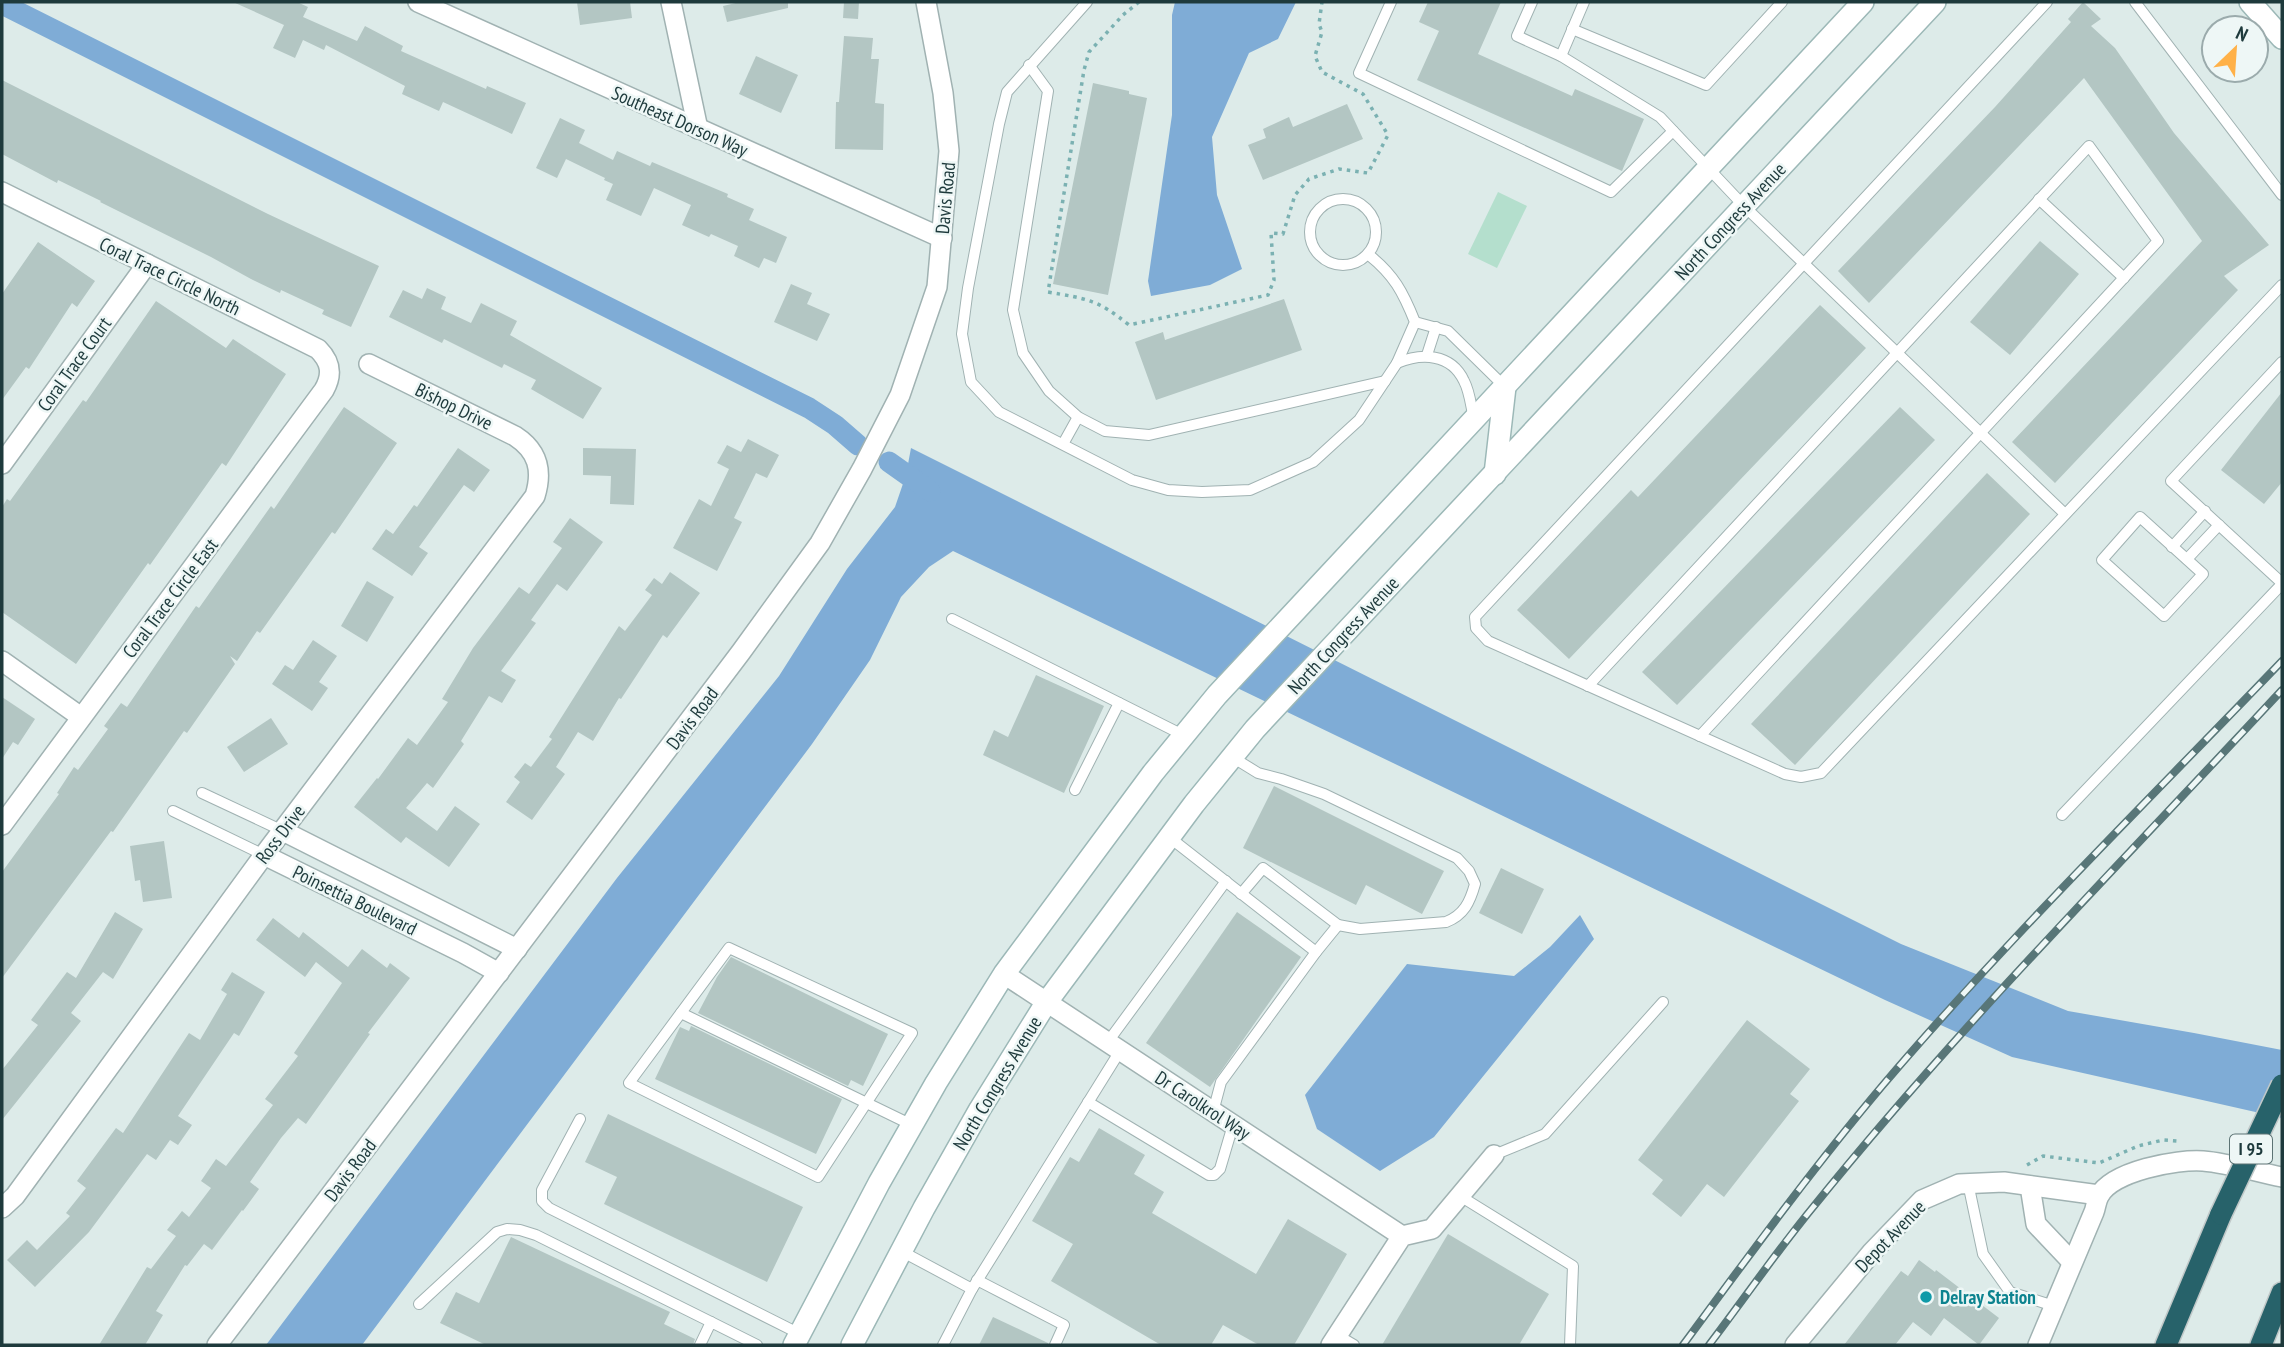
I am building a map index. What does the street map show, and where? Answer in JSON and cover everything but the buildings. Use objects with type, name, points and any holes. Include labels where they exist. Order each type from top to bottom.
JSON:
[{"type":"highway","name":"I 95","points":[[2166,1345],[2221,1213],[2282,1085]]},
{"type":"highway","points":[[2261,1345],[2282,1293]]},
{"type":"main road","name":"North Congress Avenue","points":[[852,1345],[980,1109],[1046,1003],[1232,757],[1255,729],[1935,2]]},
{"type":"main road","points":[[2250,2],[2282,38]]},
{"type":"main road","points":[[797,1340],[878,1184],[1004,974],[1153,773],[1217,695],[1708,169],[1854,7]]},
{"type":"main road","points":[[1495,474],[1505,387]]},
{"type":"street","name":"Southeast Dorson Way","points":[[418,2],[436,7],[698,129],[942,238]]},
{"type":"street","points":[[671,2],[698,129]]},
{"type":"street","name":"Davis Road","points":[[217,1345],[741,652],[820,543],[862,469],[901,395],[937,287],[949,151],[943,93],[926,2]]},
{"type":"street","name":"Coral Trace Circle North","points":[[2,192],[317,349],[325,356],[330,367]]},
{"type":"street","name":"Coral Trace Court","points":[[2,464],[147,264]]},
{"type":"street","name":"Bishop Drive","points":[[369,364],[515,436],[527,444],[535,455]]},
{"type":"street","name":"Coral Trace Circle East","points":[[2,825],[324,390],[328,383],[330,367]]},
{"type":"street","name":"Ross Drive","points":[[2,1208],[15,1196],[264,855],[535,496],[540,482],[540,468],[535,455]]},
{"type":"street","points":[[2,661],[81,717]]},
{"type":"street","name":"Poinsettia Boulevard","points":[[282,831],[517,949]]},
{"type":"street","name":"Poinsettia Boulevard","points":[[264,855],[499,973]]},
{"type":"street","name":"Dr Carolkrol Way","points":[[1004,974],[1402,1236]]},
{"type":"street","points":[[1340,1342],[1402,1236],[1432,1229],[1494,1155]]},
{"type":"street","points":[[2038,1345],[2099,1195],[2110,1186],[2136,1171],[2176,1161],[2204,1161],[2282,1177]]},
{"type":"street","name":"Depot Avenue","points":[[1795,1345],[1872,1252],[1922,1200],[1959,1184],[2004,1182],[2099,1195]]},
{"type":"street","points":[[2030,1185],[2036,1224],[2072,1262]]},
{"type":"lane","points":[[1087,2],[1029,65],[1007,92],[1004,103],[968,288],[962,334],[971,382],[999,412],[1132,480],[1168,491],[1250,490],[1313,462],[1359,420],[1396,363],[1415,322],[1400,287],[1386,269],[1369,255]]},
{"type":"lane","points":[[1391,2],[1359,73],[1611,192],[1673,131]]},
{"type":"lane","points":[[1532,2],[1517,36],[1561,56],[1660,117],[1744,206],[2065,514]]},
{"type":"lane","points":[[1561,56],[1584,2]]},
{"type":"lane","points":[[1572,29],[1706,85],[1782,2]]},
{"type":"lane","points":[[2047,2],[1475,617],[1476,628],[1488,641],[1785,774],[1801,777],[1821,773],[2282,285]]},
{"type":"lane","points":[[2135,2],[2282,195]]},
{"type":"lane","points":[[1029,65],[1048,91],[1013,310],[1023,353],[1049,391],[1078,418],[1105,431],[1149,435],[1385,381]]},
{"type":"lane","points":[[1588,686],[2089,146],[2158,241],[1700,736]]},
{"type":"lane","points":[[1343,199],[1353,200],[1369,211],[1374,219],[1377,237],[1369,255],[1353,265],[1343,266],[1318,254],[1310,237],[1313,218],[1318,210],[1325,204],[1343,199]]},
{"type":"lane","points":[[2039,199],[2124,278]]},
{"type":"lane","points":[[1415,322],[1448,331],[1505,387]]},
{"type":"lane","points":[[1427,355],[1436,327]]},
{"type":"lane","points":[[1396,363],[1427,355],[1442,359],[1455,368],[1465,381],[1474,420]]},
{"type":"lane","points":[[2062,815],[2282,583],[2171,481],[2282,362]]},
{"type":"lane","points":[[1063,444],[1078,418]]},
{"type":"lane","points":[[2172,547],[2205,512]]},
{"type":"lane","points":[[2140,517],[2172,547],[2203,574],[2164,616],[2102,560],[2140,517]]},
{"type":"lane","points":[[2187,559],[2219,525]]},
{"type":"lane","points":[[952,619],[1184,735]]},
{"type":"lane","points":[[1075,790],[1119,703]]},
{"type":"lane","points":[[1232,757],[1258,773],[1324,794],[1457,858],[1469,871],[1475,884],[1470,901],[1457,918],[1446,922],[1360,929],[1338,925],[1263,868],[1241,894]]},
{"type":"lane","name":"Poinsettia Boulevard","points":[[202,793],[282,831]]},
{"type":"lane","name":"Poinsettia Boulevard","points":[[173,811],[264,855]]},
{"type":"lane","points":[[1169,837],[1316,952]]},
{"type":"lane","points":[[943,1345],[974,1284],[1088,1102],[1113,1047],[1226,881]]},
{"type":"lane","points":[[1213,1112],[1222,1082],[1338,925]]},
{"type":"lane","points":[[729,948],[912,1033],[818,1177],[629,1083],[681,1013],[729,948]]},
{"type":"lane","points":[[1494,1155],[1545,1133],[1663,1002]]},
{"type":"lane","points":[[681,1013],[912,1125]]},
{"type":"lane","points":[[1088,1102],[1209,1175],[1214,1175],[1220,1169],[1233,1125]]},
{"type":"lane","points":[[580,1119],[542,1191],[541,1201],[549,1208],[797,1340]]},
{"type":"lane","points":[[1968,1184],[1983,1254],[2010,1292],[2054,1306]]},
{"type":"lane","points":[[1460,1196],[1573,1266],[1570,1345]]},
{"type":"lane","points":[[419,1304],[497,1232],[507,1229],[520,1230],[591,1261],[757,1345]]},
{"type":"lane","points":[[901,1251],[1064,1325],[1055,1345]]},
{"type":"lane","points":[[700,1345],[710,1322]]},
{"type":"path","points":[[1139,2],[1123,15],[1089,52],[1048,292],[1093,300],[1129,325],[1268,295],[1273,280],[1271,233],[1283,234],[1294,194],[1308,179],[1339,169],[1368,173],[1388,135],[1363,94],[1322,72],[1315,56],[1322,32],[1319,23],[1322,2]]},
{"type":"green space","points":[[1498,192],[1527,206],[1497,268],[1468,254]]},
{"type":"water","points":[[1175,2],[1296,2],[1278,39],[1249,53],[1212,137],[1217,195],[1242,269],[1210,285],[1151,296],[1148,281],[1172,115],[1172,15]]},
{"type":"water","points":[[911,448],[1901,944],[2068,1011],[2282,1050],[2282,1118],[2012,1057],[1885,1000],[953,551],[929,567],[901,597],[870,660],[812,744],[362,1345],[266,1345],[617,878],[779,676],[847,569],[895,507],[906,475]]},
{"type":"water","points":[[1580,915],[1594,939],[1434,1137],[1380,1171],[1317,1129],[1305,1095],[1407,964],[1514,976],[1550,947]]},
{"type":"waterway","points":[[2,4],[809,408],[835,425],[858,445]]},
{"type":"waterway","points":[[889,462],[930,491]]},
{"type":"railway","points":[[1683,1345],[1831,1149],[1931,1030],[2029,923],[2282,661]]},
{"type":"railway","points":[[1709,1345],[1800,1223],[1926,1073],[2282,690]]},
{"type":"place","name":"Delray Station","points":[[1926,1297]]}]
